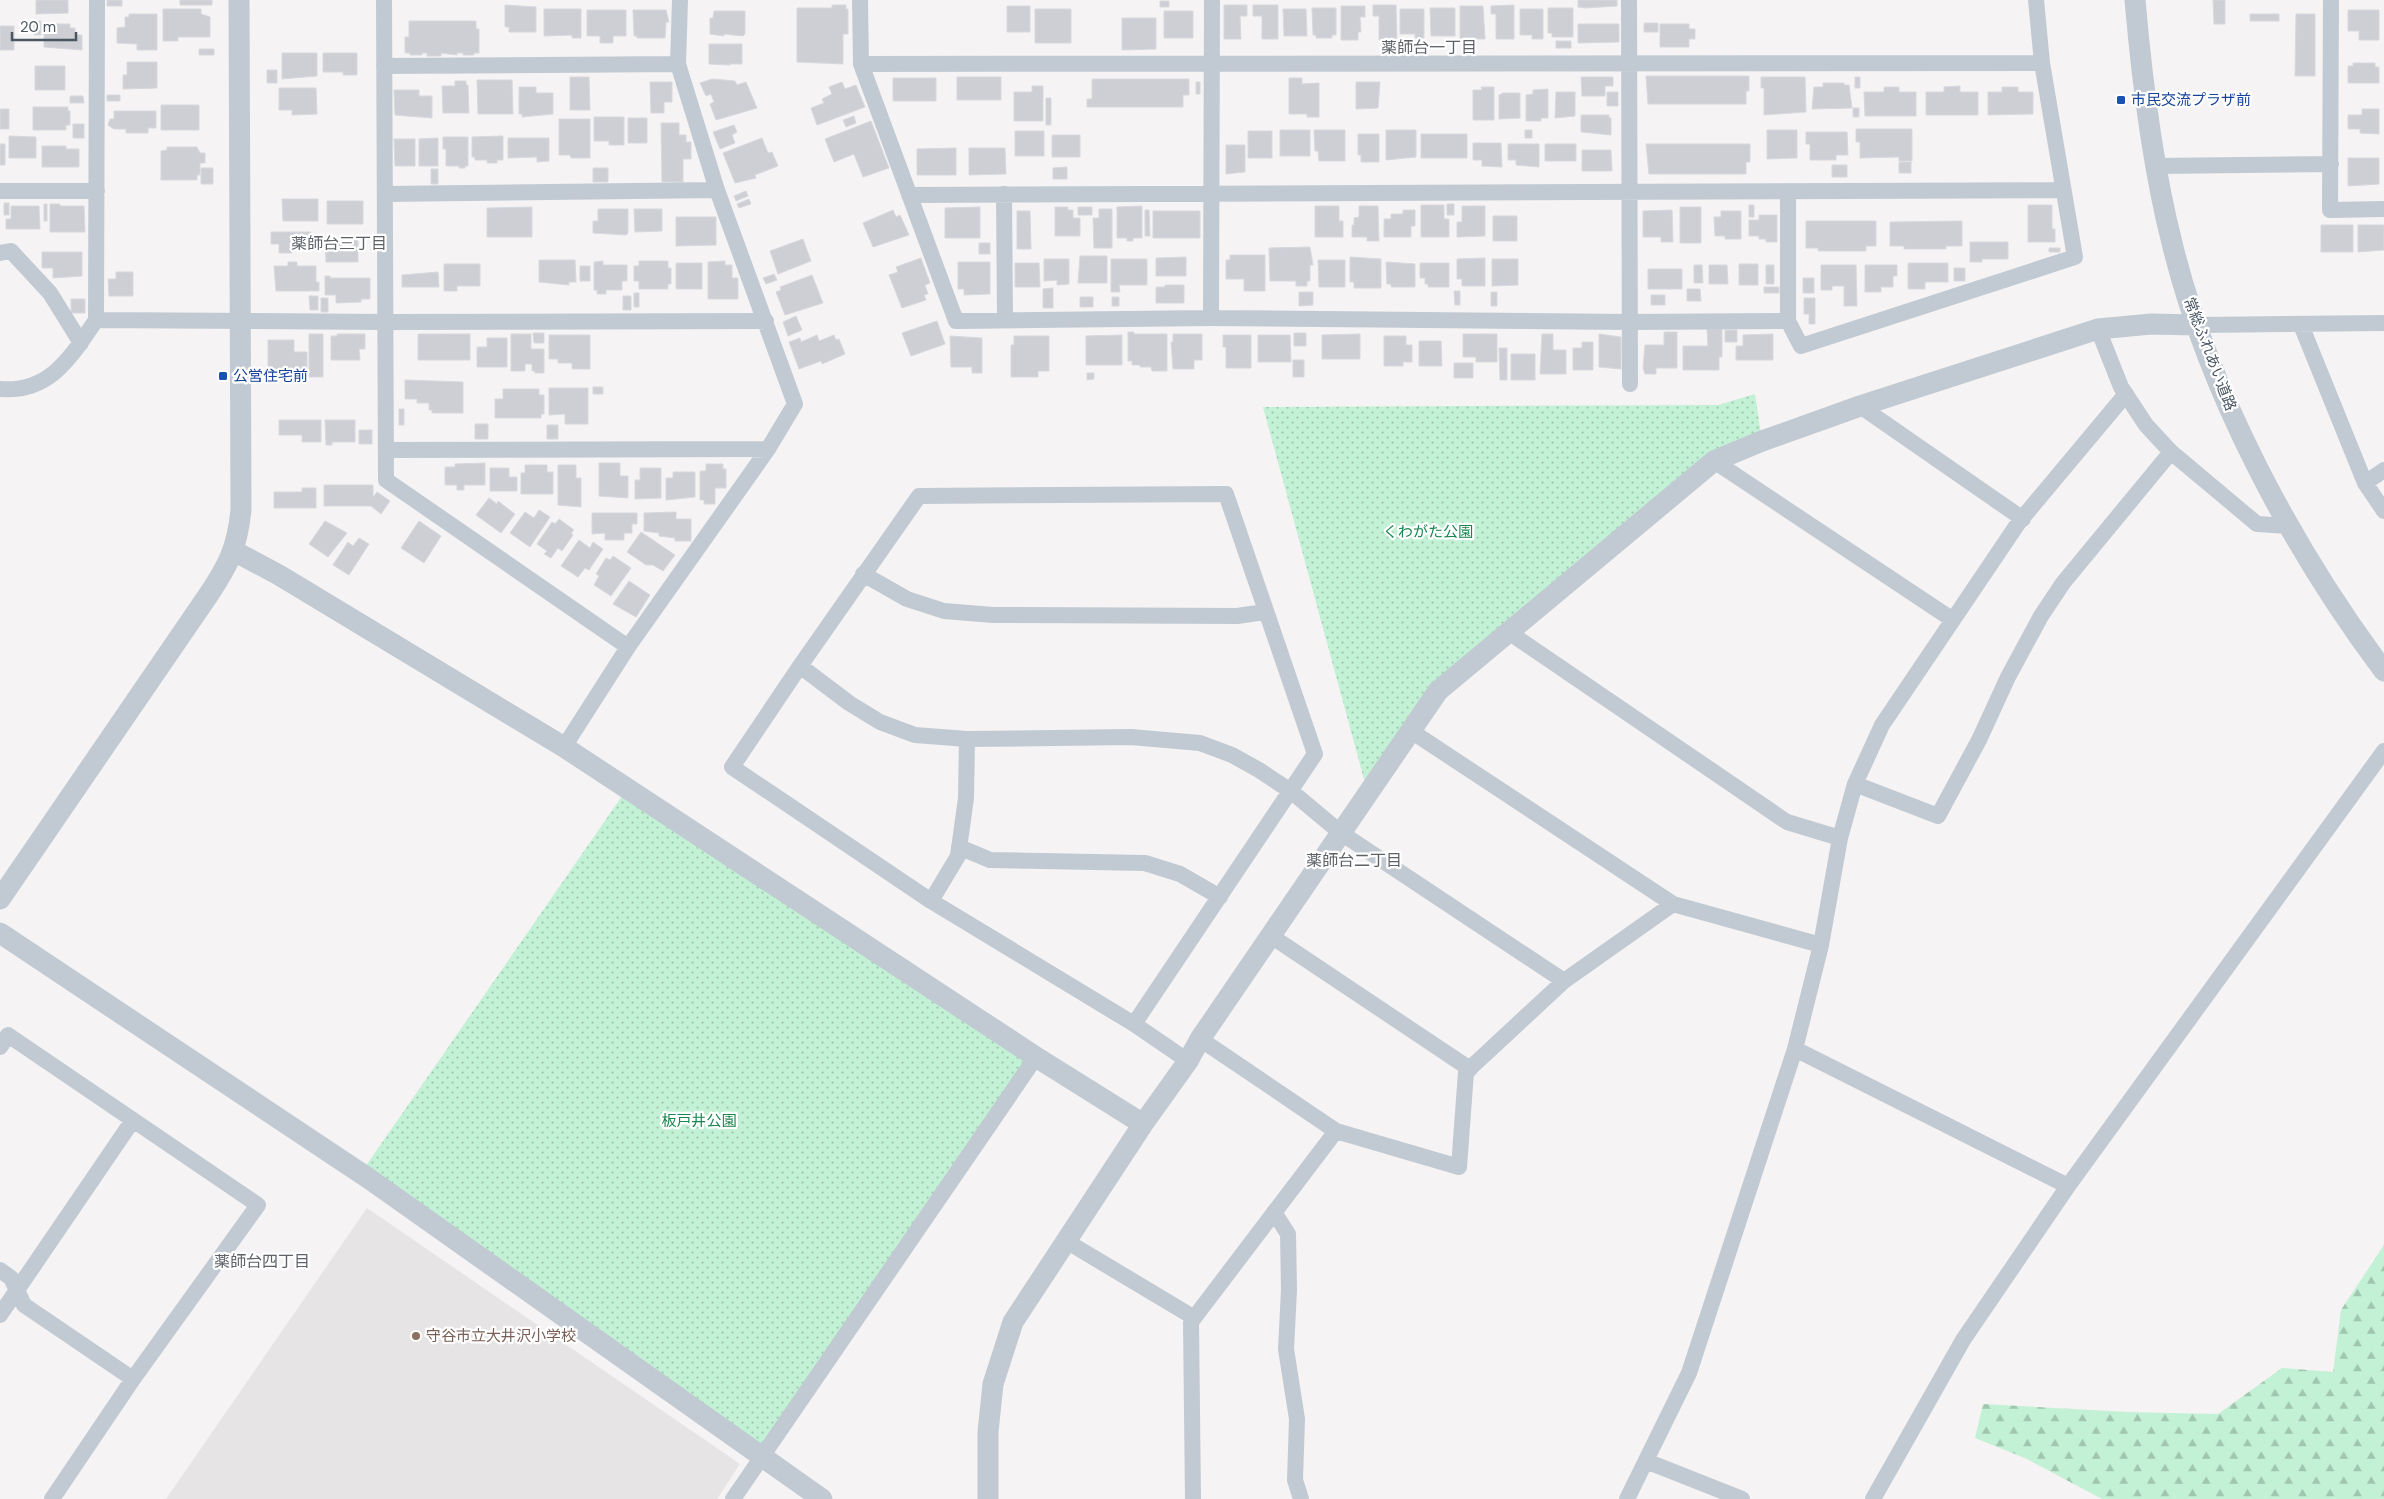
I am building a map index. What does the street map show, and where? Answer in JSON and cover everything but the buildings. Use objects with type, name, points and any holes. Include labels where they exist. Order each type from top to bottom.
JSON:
[{"type":"street","points":[[0,389],[17,390],[43,382],[73,354],[96,320],[97,0]]},
{"type":"street","points":[[0,899],[207,598],[224,571],[234,550],[241,510],[239,0]]},
{"type":"street","points":[[384,0],[386,480],[628,647]]},
{"type":"street","points":[[564,747],[628,647],[768,449],[795,404],[717,190],[678,64],[680,0]]},
{"type":"street","points":[[860,0],[861,64],[956,320],[1211,318],[1629,322],[1788,321]]},
{"type":"street","points":[[1211,318],[1212,0]]},
{"type":"street","points":[[1629,0],[1630,384]]},
{"type":"street","points":[[1788,192],[1788,321],[1801,346],[2074,257],[2042,63],[2036,0]]},
{"type":"street","name":"常総ふれあい道路","points":[[2135,0],[2155,166],[2172,244],[2197,325],[2231,410],[2264,480],[2324,585],[2384,671]]},
{"type":"street","points":[[2331,0],[2330,210],[2384,209]]},
{"type":"street","points":[[861,64],[2042,63]]},
{"type":"street","points":[[384,66],[678,64]]},
{"type":"street","points":[[2155,166],[2331,164]]},
{"type":"street","points":[[386,194],[717,190]]},
{"type":"street","points":[[909,195],[1212,192],[1629,193],[2063,190]]},
{"type":"street","points":[[0,191],[97,191]]},
{"type":"street","points":[[1004,194],[1005,320]]},
{"type":"street","points":[[0,253],[11,250],[50,293],[81,343]]},
{"type":"street","points":[[96,320],[386,322],[766,321]]},
{"type":"street","points":[[988,1499],[988,1432],[994,1384],[1013,1322],[1143,1124],[1188,1061],[1200,1039],[1438,691],[1507,631],[1714,461],[1762,441],[1860,406],[2098,329],[2150,324],[2301,325],[2384,323]]},
{"type":"street","points":[[2301,325],[2365,483],[2384,511]]},
{"type":"street","points":[[2098,329],[2126,394],[2146,425],[2171,452],[2257,524],[2290,526]]},
{"type":"street","points":[[1627,1499],[1689,1373],[1795,1048],[1821,945],[1840,838],[1855,784],[1882,725],[2022,518],[2126,394]]},
{"type":"street","points":[[1860,406],[2022,518]]},
{"type":"street","points":[[386,450],[768,449]]},
{"type":"street","points":[[1855,784],[1938,816],[1979,740],[2008,677],[2041,616],[2063,583],[2171,452]]},
{"type":"street","points":[[1714,461],[1953,620]]},
{"type":"street","points":[[2365,483],[2384,470]]},
{"type":"street","points":[[1134,1024],[1292,792],[1315,754],[1226,494],[920,496],[863,574],[732,767],[931,901],[1134,1024],[1188,1061]]},
{"type":"street","points":[[234,550],[279,575],[564,747],[1036,1057],[1143,1124]]},
{"type":"street","points":[[863,574],[907,599],[944,611],[993,614],[1228,616],[1265,612]]},
{"type":"street","points":[[1507,631],[1787,822],[1840,838]]},
{"type":"street","points":[[800,666],[849,703],[880,722],[916,735],[967,739],[1131,737],[1200,743],[1232,755],[1292,792],[1341,833],[1564,981]]},
{"type":"street","points":[[1411,731],[1673,904],[1821,945]]},
{"type":"street","points":[[931,901],[958,856],[966,798],[967,739]]},
{"type":"street","points":[[1873,1499],[1963,1340],[2068,1186],[2384,751]]},
{"type":"street","points":[[959,847],[990,860],[1145,863],[1180,874],[1220,898]]},
{"type":"street","points":[[1200,1039],[1336,1131],[1459,1167],[1466,1072],[1564,981],[1673,904]]},
{"type":"street","points":[[0,933],[368,1178],[761,1458],[822,1499]]},
{"type":"street","points":[[1271,936],[1470,1069]]},
{"type":"street","points":[[0,1047],[8,1035],[258,1205],[133,1379],[52,1499]]},
{"type":"street","points":[[1795,1048],[2068,1186]]},
{"type":"street","points":[[733,1499],[1036,1057]]},
{"type":"street","points":[[0,1315],[133,1120]]},
{"type":"street","points":[[1193,1499],[1190,1322],[1336,1131]]},
{"type":"street","points":[[1274,1212],[1288,1234],[1289,1290],[1286,1349],[1298,1419],[1295,1480],[1301,1499]]},
{"type":"street","points":[[1066,1241],[1194,1317]]},
{"type":"street","points":[[0,1270],[11,1278],[24,1305],[133,1379]]},
{"type":"street","points":[[1646,1461],[1742,1499]]},
{"type":"shaded area","name":"守谷市立大井沢小学校","points":[[367,1208],[740,1464],[717,1499],[166,1499]]},
{"type":"green space","name":"くわがた公園","points":[[1755,394],[1762,441],[1714,461],[1438,691],[1368,794],[1263,407],[1718,405]]},
{"type":"green space","name":"板戸井公園","points":[[627,789],[1036,1057],[761,1458],[361,1173]]},
{"type":"green space","points":[[2384,1245],[2384,1499],[2102,1499],[2027,1459],[1975,1438],[1983,1404],[2127,1412],[2218,1414],[2282,1368],[2333,1372],[2341,1310]]},
{"type":"place","name":"市民交流プラザ前","points":[[2121,100]]},
{"type":"place","name":"公営住宅前","points":[[223,376]]},
{"type":"place","name":"守谷市立大井沢小学校","points":[[416,1336]]},
{"type":"district","name":"薬師台一丁目","points":[[1429,47]]},
{"type":"district","name":"薬師台三丁目","points":[[339,243]]},
{"type":"district","name":"薬師台二丁目","points":[[1354,860]]},
{"type":"district","name":"薬師台四丁目","points":[[262,1261]]}]
